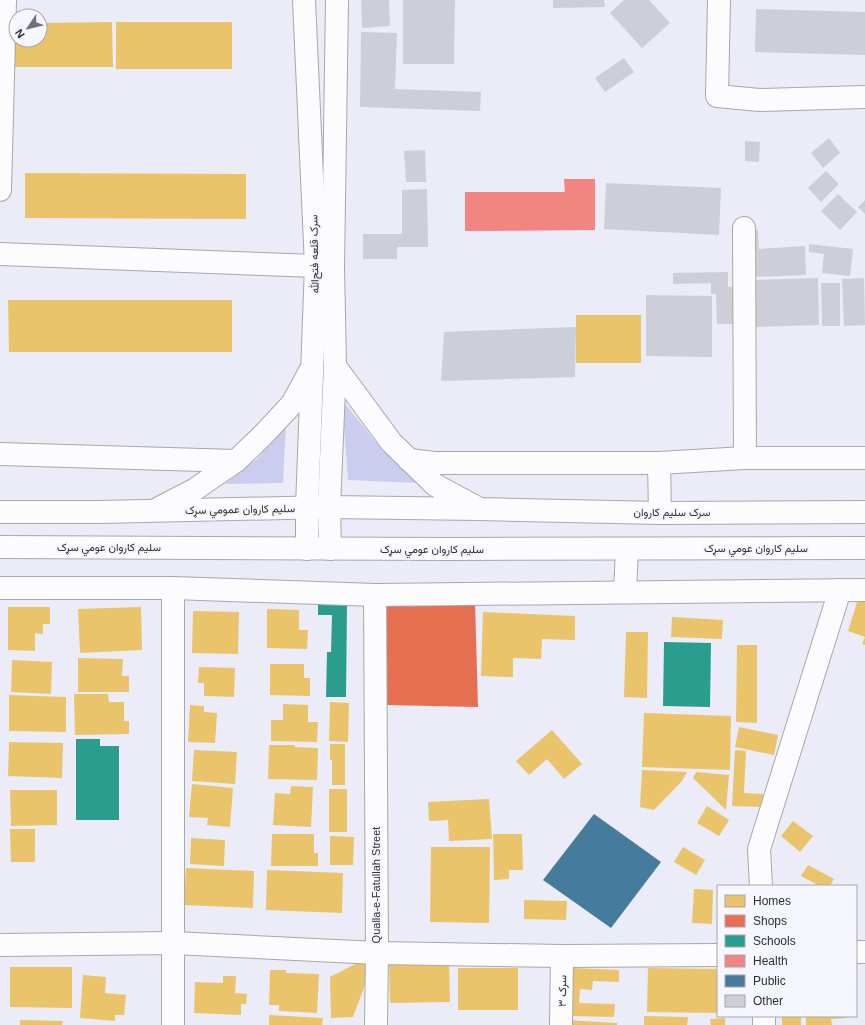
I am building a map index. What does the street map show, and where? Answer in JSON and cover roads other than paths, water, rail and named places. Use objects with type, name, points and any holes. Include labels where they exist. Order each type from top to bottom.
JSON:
[{"type":"street","points":[[0,190],[5,0]]},
{"type":"street","name":"سرک قلعه فتح‌الله","points":[[304,0],[316,266],[307,507],[307,549]]},
{"type":"street","name":"سرک قلعه فتح‌الله","points":[[330,549],[329,507],[335,366],[333,267],[337,0]]},
{"type":"street","points":[[719,0],[717,96],[758,100],[865,97]]},
{"type":"street","points":[[744,228],[745,458]]},
{"type":"street","points":[[0,254],[316,266]]},
{"type":"street","points":[[335,366],[391,442],[409,460],[435,485],[479,508]]},
{"type":"street","points":[[154,510],[194,490],[236,461],[292,404],[312,369]]},
{"type":"street","points":[[0,454],[236,461]]},
{"type":"street","points":[[409,460],[434,463],[659,463],[745,458],[865,458]]},
{"type":"street","points":[[659,463],[660,513]]},
{"type":"street","name":"سلیم کاروان عمومي سړک","points":[[0,512],[307,507],[479,508]]},
{"type":"street","name":"سرک سلیم کاروان","points":[[479,508],[660,513],[865,512]]},
{"type":"street","name":"سلیم کاروان عومي سړک","points":[[0,547],[307,549],[865,548]]},
{"type":"street","points":[[625,592],[627,548]]},
{"type":"street","points":[[0,588],[173,588],[375,594],[865,590]]},
{"type":"street","points":[[173,588],[174,1025]]},
{"type":"street","points":[[761,885],[759,849],[840,590]]},
{"type":"street","name":"Qualla-e-Fatullah Street","points":[[375,594],[377,953],[562,956],[717,955]]},
{"type":"street","points":[[0,945],[174,943],[377,953],[376,1025]]},
{"type":"street","name":"سرک ۳","points":[[561,1025],[562,956]]}]
